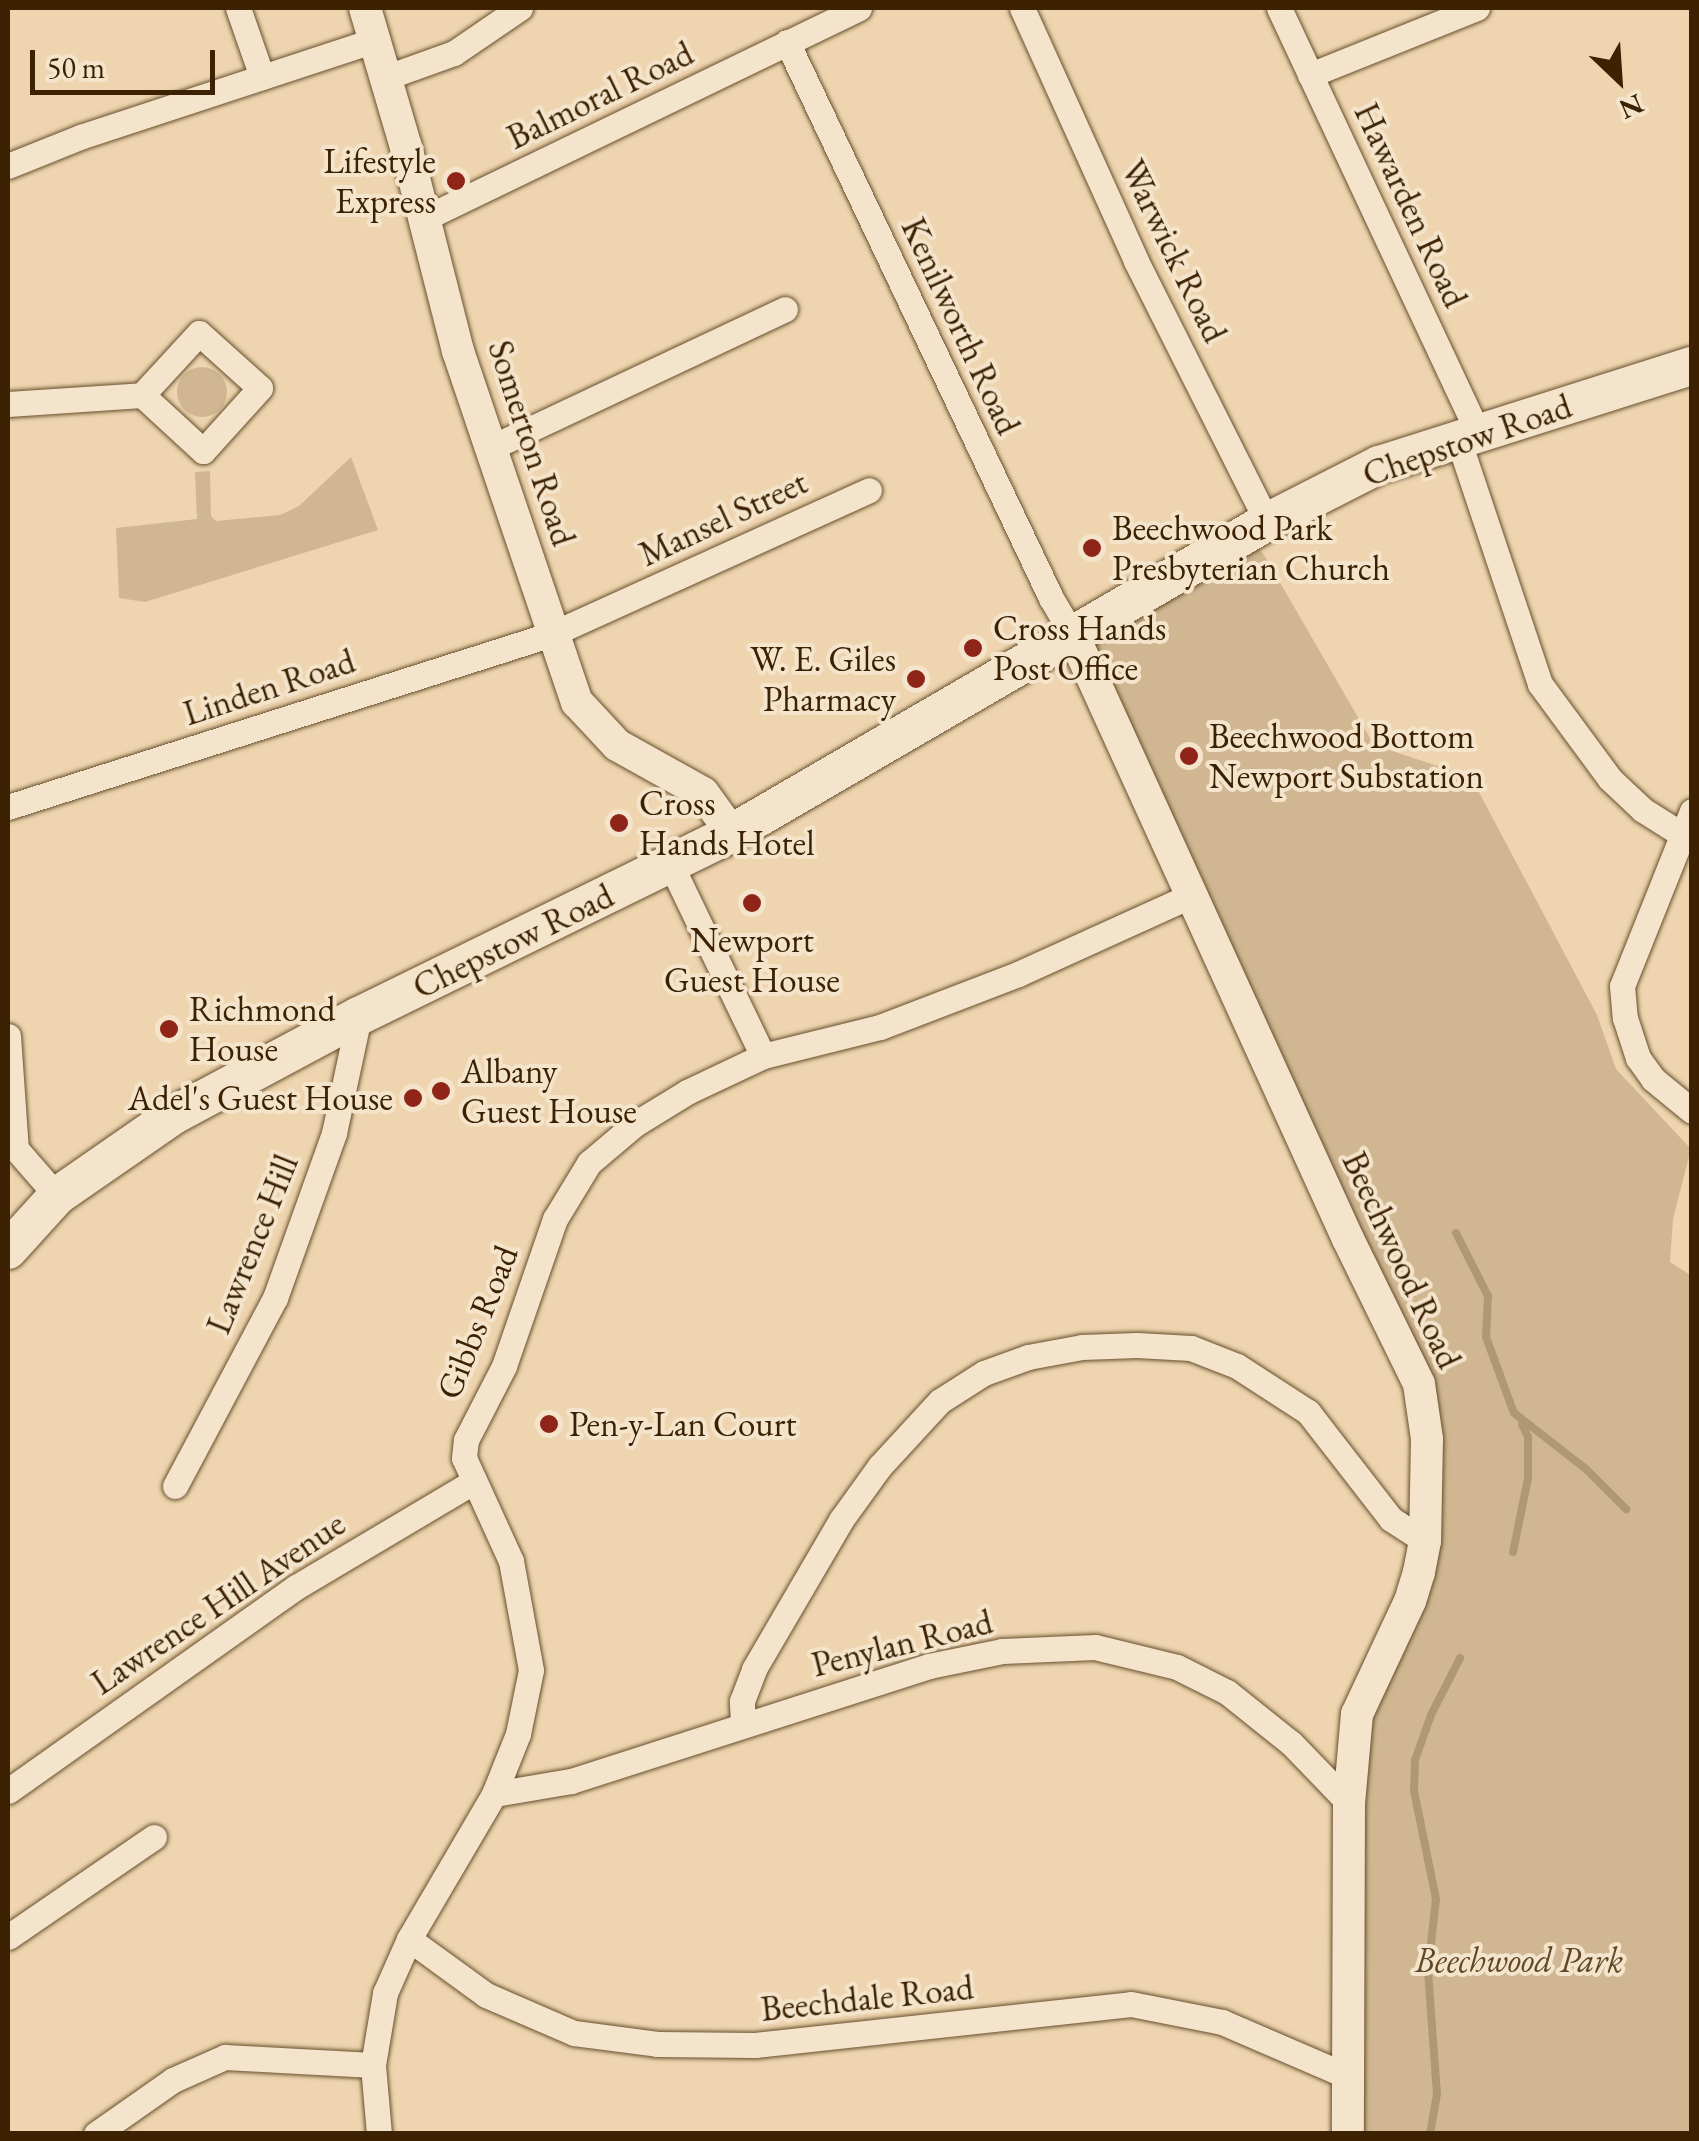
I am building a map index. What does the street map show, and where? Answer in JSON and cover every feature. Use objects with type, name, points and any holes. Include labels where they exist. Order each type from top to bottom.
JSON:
[{"type":"main road","name":"Chepstow Road","points":[[8,1250],[57,1196],[174,1115],[359,1016],[732,833],[1267,522],[1379,464],[1692,366]]},
{"type":"street","points":[[238,8],[262,76]]},
{"type":"street","name":"Somerton Road","points":[[365,8],[387,77],[458,351],[578,702],[617,746],[703,793],[732,833]]},
{"type":"street","points":[[387,77],[454,53],[520,8]]},
{"type":"street","name":"Balmoral Road","points":[[425,218],[859,8]]},
{"type":"street","name":"Warwick Road","points":[[1022,8],[1136,261],[1267,522]]},
{"type":"street","name":"Hawarden Road","points":[[1279,8],[1468,436],[1529,660],[1540,684],[1610,779],[1643,810],[1686,823]]},
{"type":"street","points":[[1310,75],[1477,8]]},
{"type":"street","points":[[8,166],[375,40]]},
{"type":"street","name":"Kenilworth Road","points":[[787,42],[1051,598],[1074,637]]},
{"type":"street","points":[[490,448],[785,309]]},
{"type":"street","points":[[8,404],[142,395],[199,333],[260,388],[204,451],[142,395]]},
{"type":"street","name":"Mansel Street","points":[[552,634],[869,490]]},
{"type":"street","name":"Linden Road","points":[[8,807],[552,634]]},
{"type":"street","name":"Beechwood Road","points":[[1074,637],[1420,1384],[1427,1439],[1425,1541],[1410,1601],[1357,1714],[1349,1803],[1345,2075],[1348,2134]]},
{"type":"street","points":[[1686,823],[1624,974],[1623,1008],[1645,1070],[1692,1111]]},
{"type":"street","points":[[671,865],[763,1056]]},
{"type":"street","name":"Gibbs Road","points":[[380,2134],[374,2065],[385,1993],[409,1939],[494,1794],[518,1734],[531,1670],[511,1561],[464,1458],[466,1440],[504,1366],[555,1219],[589,1163],[635,1124],[686,1092],[763,1056],[880,1027],[1018,974],[1192,895]]},
{"type":"street","name":"Lawrence Hill","points":[[175,1486],[275,1298],[334,1133],[359,1016]]},
{"type":"street","points":[[8,1036],[12,1154],[57,1196]]},
{"type":"street","points":[[742,1724],[742,1701],[754,1669],[841,1520],[880,1466],[940,1401],[984,1374],[1028,1357],[1082,1347],[1136,1345],[1191,1348],[1237,1366],[1308,1412],[1391,1519],[1425,1541]]},
{"type":"street","name":"Lawrence Hill Avenue","points":[[8,1791],[296,1587],[473,1482]]},
{"type":"street","name":"Penylan Road","points":[[494,1794],[572,1781],[929,1666],[1002,1650],[1095,1647],[1177,1667],[1214,1684],[1292,1743],[1349,1803]]},
{"type":"street","points":[[8,1937],[154,1837]]},
{"type":"street","name":"Beechdale Road","points":[[409,1939],[486,1995],[574,2033],[658,2044],[755,2045],[1131,2004],[1222,2022],[1345,2075]]},
{"type":"street","points":[[96,2134],[174,2080],[225,2056],[374,2065]]},
{"type":"green space","points":[[202,367],[219,375],[227,392],[219,409],[202,417],[185,409],[177,392],[185,375]]},
{"type":"green space","points":[[351,457],[378,530],[145,602],[119,598],[116,528],[197,519],[195,472],[210,471],[211,516],[216,521],[280,515],[299,506]]},
{"type":"green space","name":"Beechwood Park","points":[[1247,534],[1264,555],[1374,745],[1471,777],[1597,1015],[1616,1069],[1691,1149],[1673,1219],[1670,1262],[1692,1276],[1691,2133],[1348,2133],[1357,1714],[1410,1601],[1427,1439],[1074,637]]},
{"type":"waterway","points":[[1456,1233],[1488,1296],[1486,1337],[1514,1413],[1586,1469],[1626,1509]]},
{"type":"waterway","points":[[1513,1552],[1528,1478],[1528,1437],[1522,1424]]},
{"type":"waterway","points":[[1430,2134],[1437,2094],[1428,1971],[1436,1899],[1414,1791],[1415,1760],[1431,1715],[1460,1658]]},
{"type":"place","name":"Lifestyle Express","points":[[456,181]]},
{"type":"place","name":"Beechwood Park Presbyterian Church","points":[[1092,548]]},
{"type":"place","name":"Cross Hands Post Office","points":[[973,648]]},
{"type":"place","name":"W. E. Giles Pharmacy","points":[[916,679]]},
{"type":"place","name":"Beechwood Bottom Newport Substation","points":[[1189,756]]},
{"type":"place","name":"Cross Hands Hotel","points":[[619,823]]},
{"type":"place","name":"Newport Guest House","points":[[752,903]]},
{"type":"place","name":"Richmond House","points":[[169,1029]]},
{"type":"place","name":"Albany Guest House","points":[[441,1091]]},
{"type":"place","name":"Adel's Guest House","points":[[413,1098]]},
{"type":"place","name":"Pen-y-Lan Court","points":[[549,1424]]}]
